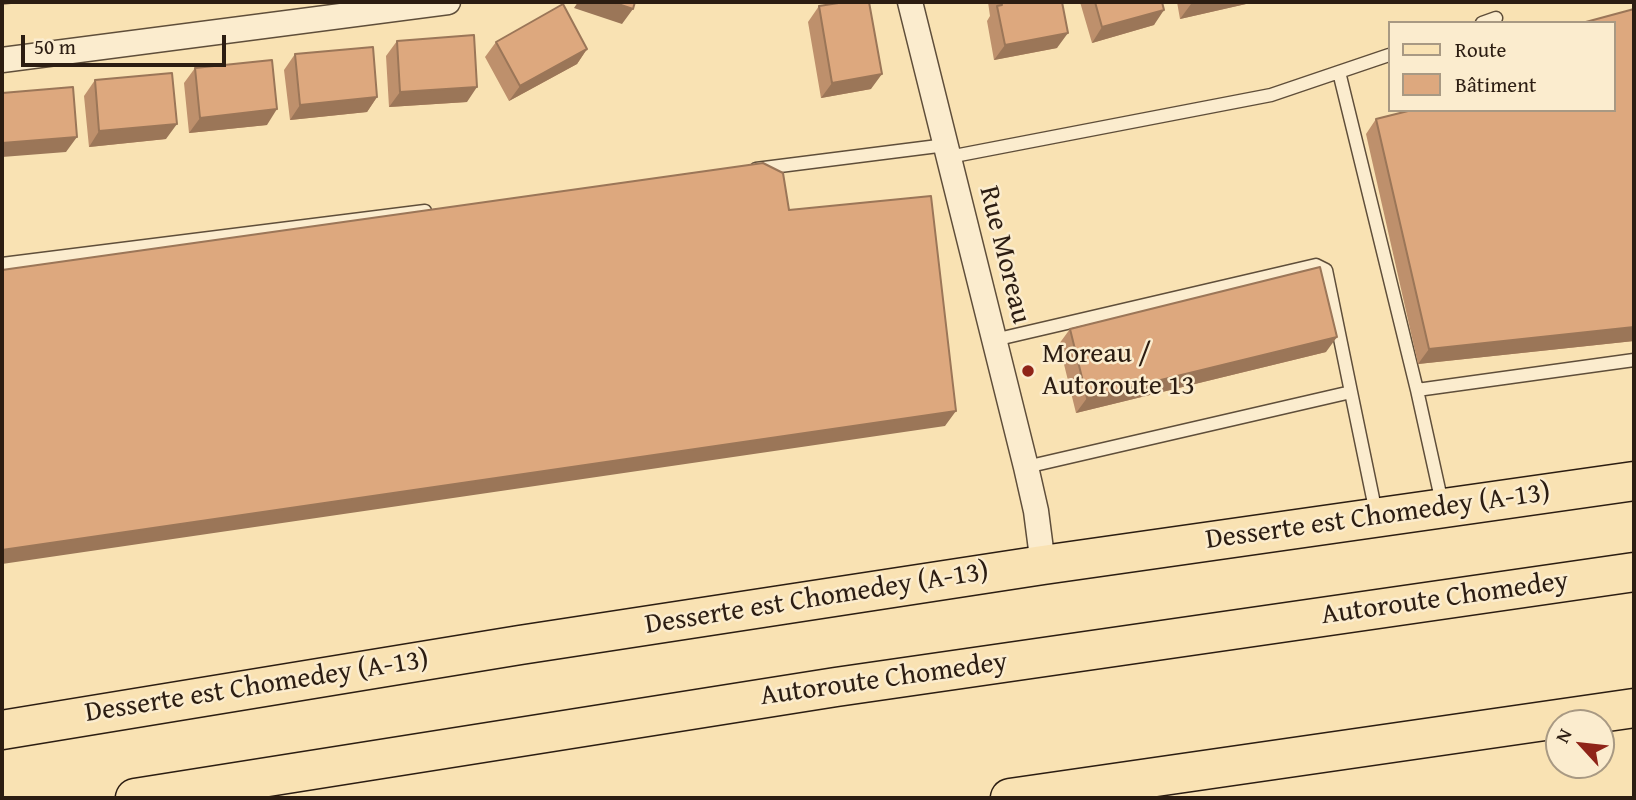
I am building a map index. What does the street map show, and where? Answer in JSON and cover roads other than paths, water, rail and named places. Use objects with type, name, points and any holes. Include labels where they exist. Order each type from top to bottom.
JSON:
[{"type":"main road","name":"Desserte est Chomedey (A-13)","points":[[2,730],[520,645],[1043,565],[1634,481]]},
{"type":"main road","name":"Autoroute Chomedey","points":[[135,798],[836,687],[1634,572]]},
{"type":"main road","points":[[1010,798],[1634,708]]},
{"type":"street","points":[[2,60],[448,2]]},
{"type":"street","name":"Rue Moreau","points":[[910,2],[1026,467],[1036,511],[1043,565]]},
{"type":"lane","points":[[1488,21],[1496,18]]},
{"type":"lane","points":[[737,171],[947,151],[1271,95],[1388,55]]},
{"type":"lane","points":[[1339,72],[1443,508]]},
{"type":"lane","points":[[2,264],[432,210]]},
{"type":"lane","points":[[995,340],[1316,265],[1326,270],[1377,517]]},
{"type":"lane","points":[[1417,390],[1634,360]]},
{"type":"lane","points":[[1026,467],[1351,392]]},
{"type":"place","name":"Moreau / Autoroute 13","points":[[1028,371]]}]
